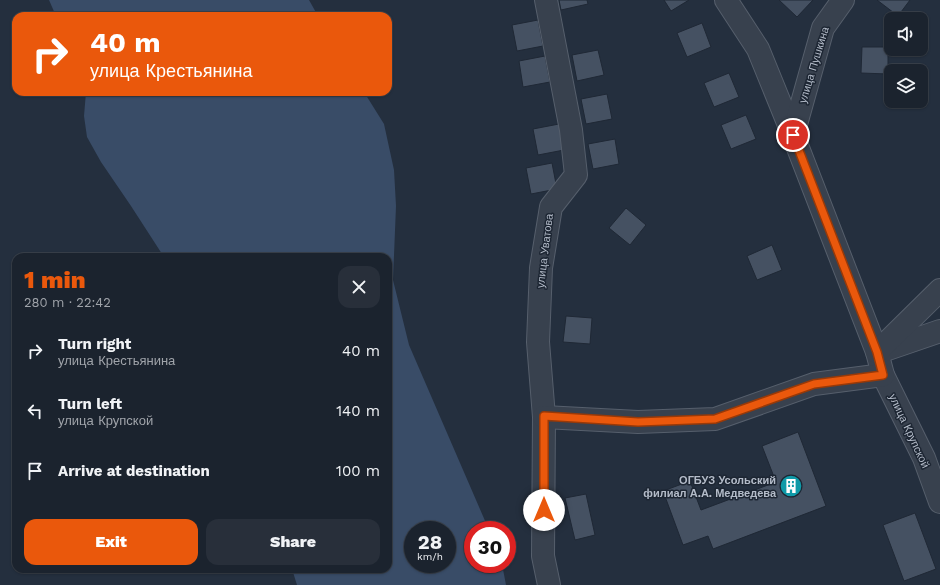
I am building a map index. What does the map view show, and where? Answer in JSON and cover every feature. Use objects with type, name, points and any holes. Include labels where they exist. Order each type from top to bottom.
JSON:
[{"type":"street","name":"улица Уватова","points":[[546,0],[571,130],[576,175],[551,208],[541,268],[538,342],[544,416],[543,556],[549,585]]},
{"type":"street","name":"улица Крупской","points":[[726,0],[758,49],[877,352],[883,375],[932,454],[940,502]]},
{"type":"street","name":"улица Пушкина","points":[[793,135],[823,28],[843,0]]},
{"type":"street","points":[[877,352],[940,290]]},
{"type":"street","points":[[877,352],[940,330]]},
{"type":"street","points":[[544,416],[638,422],[715,419],[814,384],[883,375]]},
{"type":"water","points":[[49,0],[309,0],[316,12],[54,12]]},
{"type":"water","points":[[86,96],[366,96],[384,124],[394,170],[396,206],[393,280],[409,345],[485,521],[464,521],[464,573],[504,573],[506,585],[297,585],[293,573],[392,573],[392,253],[161,253],[101,162],[87,137],[84,116]]},
{"type":"building","points":[[559,0],[587,0],[588,4],[561,10]]},
{"type":"building","points":[[664,0],[689,0],[671,11]]},
{"type":"building","points":[[779,0],[813,0],[797,17]]},
{"type":"building","points":[[877,0],[910,0],[901,12],[893,12]]},
{"type":"building","points":[[538,20],[543,46],[517,51],[512,25]]},
{"type":"building","points":[[702,23],[711,47],[687,57],[677,33]]},
{"type":"building","points":[[862,47],[884,47],[884,56],[888,56],[888,64],[884,64],[884,74],[861,73]]},
{"type":"building","points":[[598,50],[604,75],[577,81],[572,55]]},
{"type":"building","points":[[545,56],[550,82],[523,87],[519,61]]},
{"type":"building","points":[[729,73],[739,97],[714,107],[704,83]]},
{"type":"building","points":[[607,94],[612,119],[586,124],[581,99]]},
{"type":"building","points":[[746,115],[756,139],[731,149],[721,125]]},
{"type":"building","points":[[559,124],[564,150],[538,155],[533,129]]},
{"type":"building","points":[[615,139],[619,164],[593,169],[588,144]]},
{"type":"building","points":[[552,163],[557,189],[531,194],[526,168]]},
{"type":"building","points":[[626,208],[646,225],[630,245],[609,228]]},
{"type":"building","points":[[772,245],[782,270],[757,280],[747,256]]},
{"type":"building","points":[[566,316],[592,318],[590,344],[563,342]]},
{"type":"building","name":"ОГБУЗ Усольский филиал А.А. Медведева","points":[[798,432],[826,506],[713,549],[708,536],[683,545],[663,491],[690,481],[701,510],[776,482],[762,446]]},
{"type":"building","points":[[586,494],[595,535],[575,540],[565,498]]},
{"type":"building","points":[[915,513],[936,569],[904,581],[883,525]]},
{"type":"place","name":"ОГБУЗ Усольский филиал А.А. Медведева","points":[[791,486]]},
{"type":"route","points":[[544,510],[544,416],[638,422],[715,419],[814,384],[883,375],[877,352],[793,135]]}]
